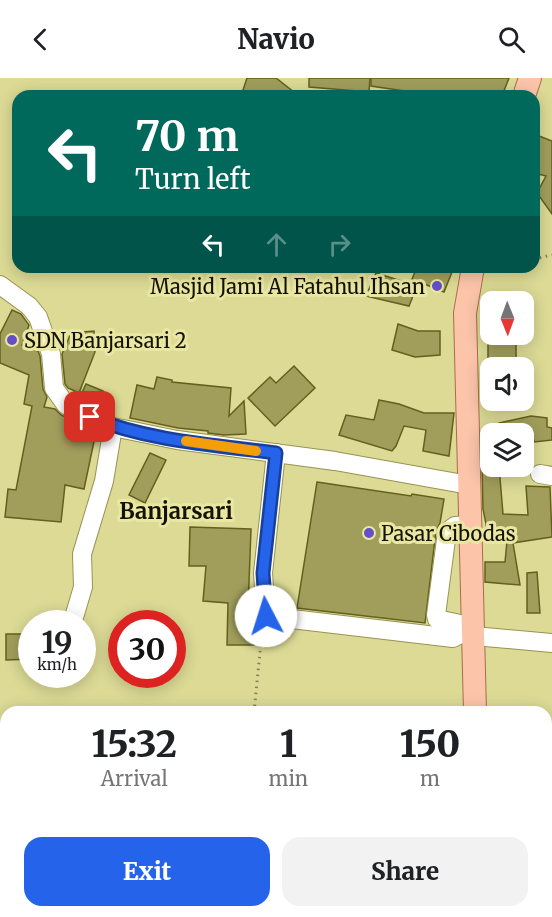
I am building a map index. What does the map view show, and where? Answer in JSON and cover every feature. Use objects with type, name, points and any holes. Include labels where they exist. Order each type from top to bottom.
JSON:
[{"type":"main road","points":[[471,273],[465,313],[475,706]]},
{"type":"street","points":[[0,285],[29,306],[38,317],[51,354],[54,388],[66,405],[113,427],[177,440],[335,461],[469,485]]},
{"type":"street","points":[[76,610],[83,587],[82,554],[104,481],[113,427]]},
{"type":"street","points":[[276,453],[263,573],[266,616],[453,638],[474,631]]},
{"type":"street","points":[[470,525],[455,526],[447,532],[436,615],[438,620],[474,631],[552,643]]},
{"type":"path","points":[[254,706],[258,660],[266,616]]},
{"type":"building","points":[[247,78],[276,78],[291,90],[243,90]]},
{"type":"building","points":[[309,78],[370,78],[369,90],[309,87]]},
{"type":"building","points":[[371,78],[509,78],[504,90],[398,90],[371,86]]},
{"type":"building","points":[[540,136],[552,141],[552,214],[540,197],[540,187],[546,176],[540,174]]},
{"type":"building","points":[[376,273],[417,286],[409,306],[366,296]]},
{"type":"building","name":"Masjid Jami Al Fatahul Ihsan","points":[[414,273],[452,273],[444,292],[412,279]]},
{"type":"building","points":[[12,310],[21,314],[29,325],[22,345],[38,351],[40,356],[43,389],[47,397],[44,407],[55,409],[61,415],[96,432],[84,489],[65,485],[61,522],[5,517],[8,489],[16,490],[32,406],[24,404],[29,375],[0,363],[0,334]]},
{"type":"building","points":[[398,324],[418,331],[440,331],[440,355],[415,357],[392,350]]},
{"type":"building","points":[[94,331],[95,352],[79,393],[65,384],[62,354],[71,333]]},
{"type":"building","points":[[488,345],[516,345],[516,357],[488,357]]},
{"type":"building","points":[[294,366],[315,388],[275,426],[248,398],[270,377],[276,383]]},
{"type":"building","points":[[157,377],[172,380],[172,382],[231,388],[229,416],[244,401],[246,434],[208,433],[208,431],[178,428],[130,418],[137,385],[154,389]]},
{"type":"building","points":[[86,384],[103,391],[96,408],[79,399]]},
{"type":"building","points":[[379,400],[424,413],[454,413],[449,456],[423,451],[426,430],[404,426],[392,451],[339,435],[346,415],[374,420]]},
{"type":"building","points":[[531,416],[547,418],[547,427],[552,428],[552,440],[534,442],[534,423],[499,423]]},
{"type":"building","points":[[150,453],[166,460],[145,503],[129,495]]},
{"type":"building","points":[[482,477],[500,477],[503,514],[528,515],[526,486],[550,487],[552,537],[513,543],[520,585],[485,582],[485,562],[505,562],[508,531],[488,534],[483,509]]},
{"type":"building","points":[[317,482],[444,499],[440,523],[436,531],[425,623],[297,608]]},
{"type":"building","points":[[190,527],[251,529],[248,609],[254,609],[254,645],[227,645],[228,603],[203,601],[206,566],[189,566]]},
{"type":"building","points":[[537,572],[540,613],[527,613],[527,573]]},
{"type":"building","points":[[6,634],[18,634],[18,660],[6,660]]},
{"type":"slow traffic","points":[[186,441],[256,451]]},
{"type":"place","name":"Masjid Jami Al Fatahul Ihsan","points":[[437,286]]},
{"type":"place","name":"SDN Banjarsari 2","points":[[12,340]]},
{"type":"place","name":"Pasar Cibodas","points":[[369,533]]},
{"type":"district","name":"Banjarsari","points":[[176,511]]},
{"type":"route","points":[[90,417],[113,427],[177,440],[276,453],[263,573],[266,616]]}]
